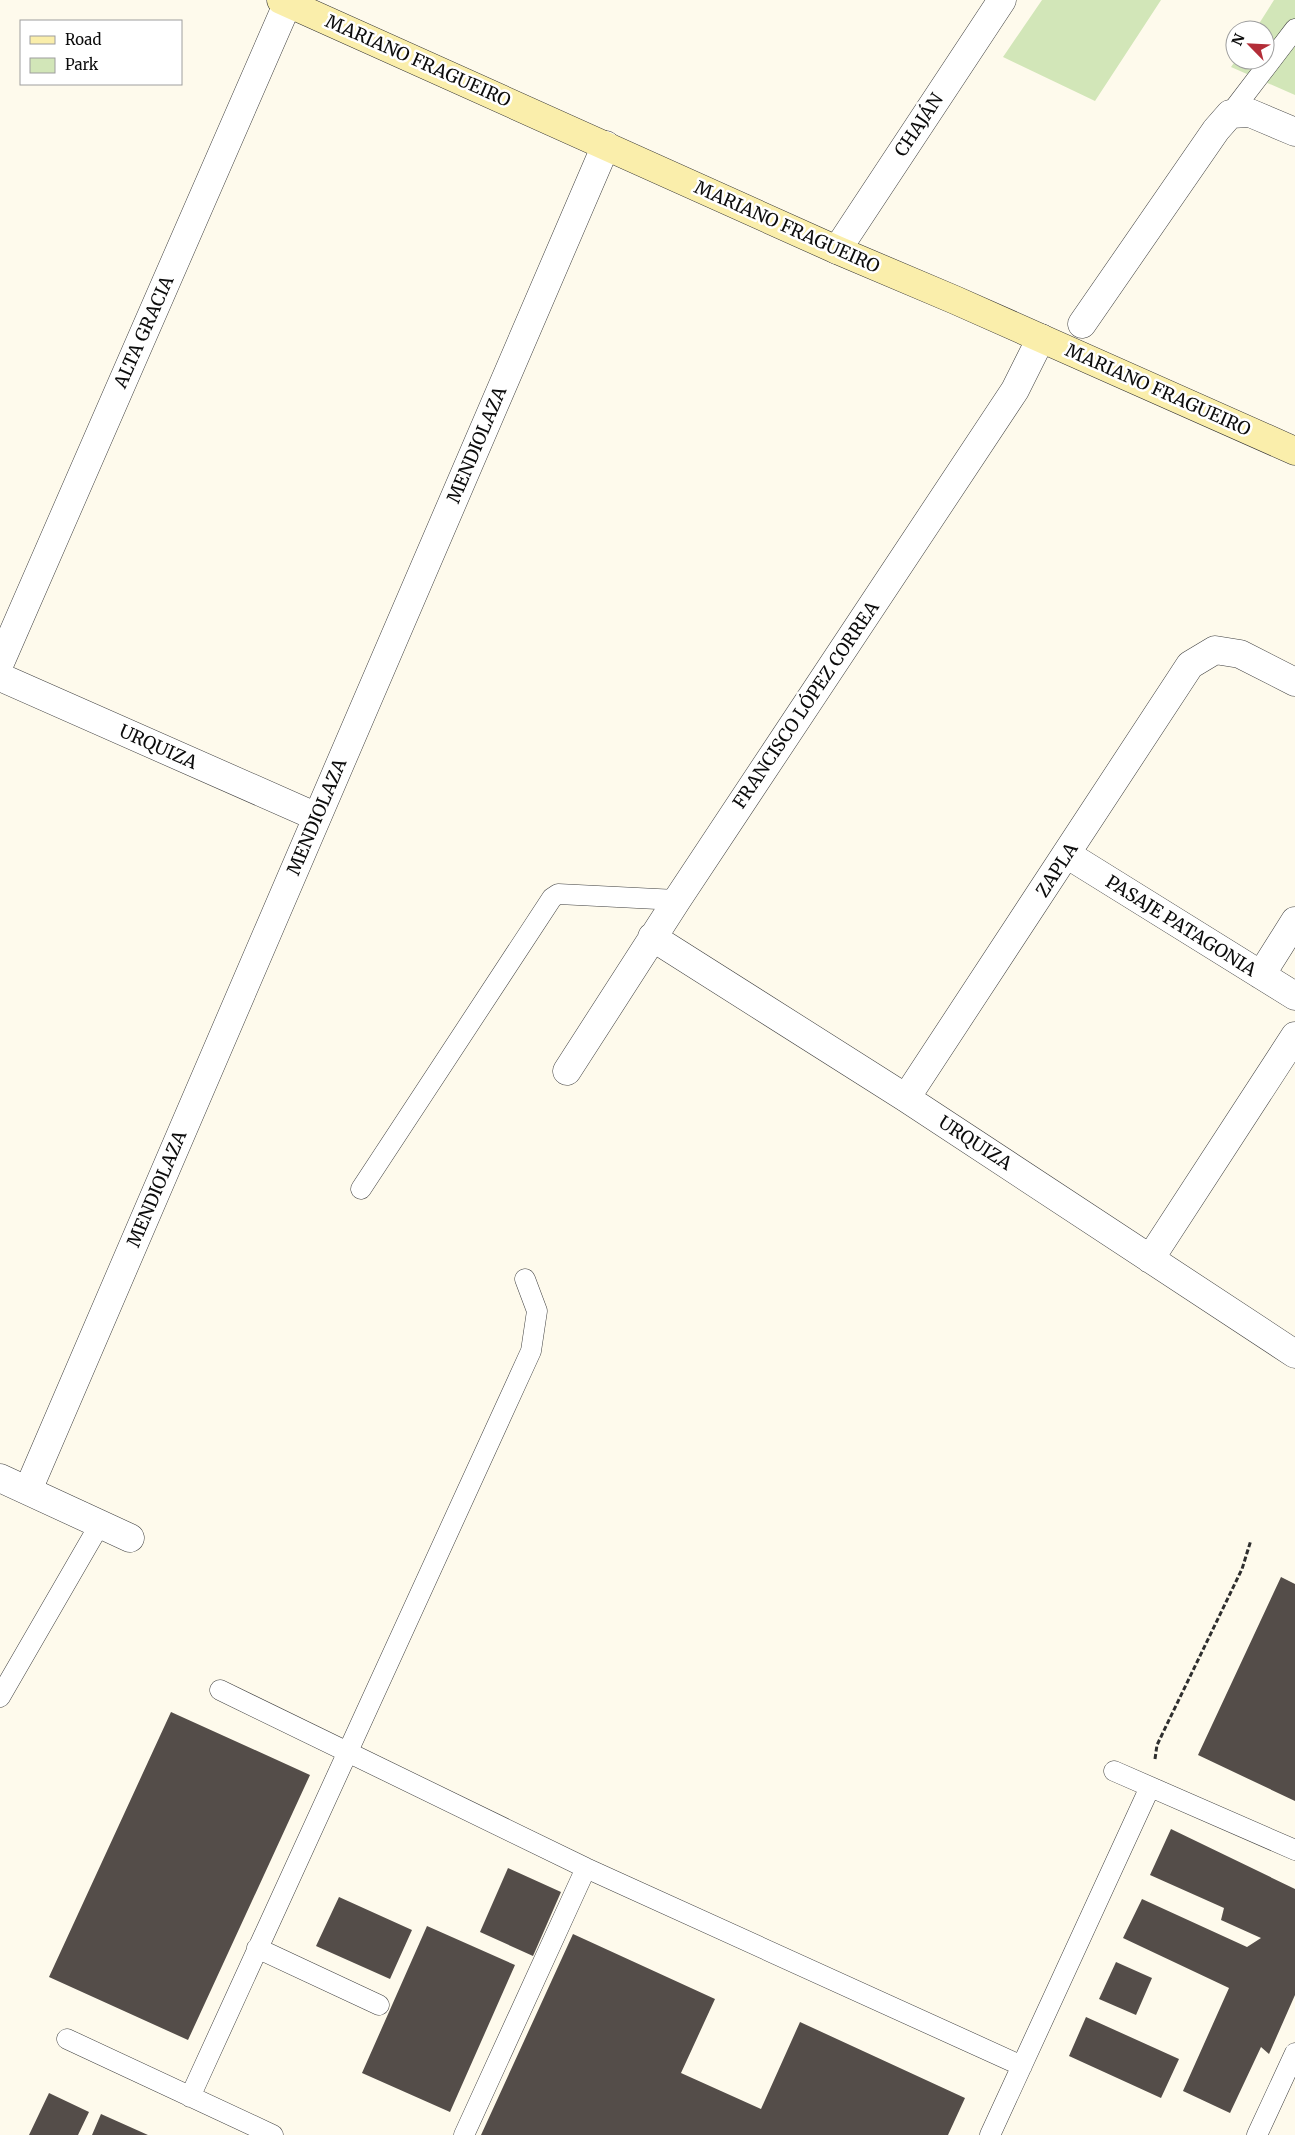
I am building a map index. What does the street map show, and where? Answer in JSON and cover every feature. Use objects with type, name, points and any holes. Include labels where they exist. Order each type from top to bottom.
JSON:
[{"type":"main road","name":"MARIANO FRAGUEIRO","points":[[286,1],[837,250],[1295,451]]},
{"type":"street","name":"CHAJÁN","points":[[837,250],[1002,0]]},
{"type":"street","name":"ALTA GRACIA","points":[[0,664],[286,1]]},
{"type":"street","points":[[1082,324],[1216,130],[1230,114],[1250,113],[1295,132]]},
{"type":"street","name":"MENDIOLAZA","points":[[28,1490],[606,145]]},
{"type":"street","name":"FRANCISCO LÓPEZ CORREA","points":[[567,1071],[652,938],[1015,390],[1041,338]]},
{"type":"street","name":"ZAPLA","points":[[906,1098],[1068,855],[1190,666],[1215,650],[1240,654],[1295,682]]},
{"type":"street","name":"URQUIZA","points":[[0,677],[317,817]]},
{"type":"street","name":"PASAJE PATAGONIA","points":[[1068,855],[1295,996]]},
{"type":"street","points":[[1260,975],[1295,920]]},
{"type":"street","name":"URQUIZA","points":[[652,938],[906,1098],[1295,1354]]},
{"type":"street","points":[[1150,1259],[1295,1036]]},
{"type":"street","points":[[0,1478],[130,1538]]},
{"type":"lane","points":[[1230,114],[1295,30]]},
{"type":"lane","points":[[361,1189],[552,898],[558,894],[677,900]]},
{"type":"lane","points":[[190,2097],[531,1351],[537,1311],[525,1279]]},
{"type":"lane","points":[[0,1697],[100,1524]]},
{"type":"lane","points":[[220,1690],[586,1868],[1022,2066]]},
{"type":"lane","points":[[1114,1771],[1295,1850]]},
{"type":"lane","points":[[990,2135],[1150,1787]]},
{"type":"lane","points":[[464,2135],[586,1868]]},
{"type":"lane","points":[[257,1948],[379,2005]]},
{"type":"lane","points":[[67,2039],[273,2135]]},
{"type":"lane","points":[[1257,2135],[1295,2052]]},
{"type":"path","points":[[1150,1787],[1157,1745],[1242,1569],[1251,1540]]},
{"type":"green space","points":[[1042,0],[1161,0],[1095,101],[1003,57]]},
{"type":"green space","points":[[1274,0],[1295,0],[1295,95],[1238,70],[1275,70],[1275,20],[1261,20]]},
{"type":"building","points":[[1281,1577],[1295,1584],[1295,1801],[1198,1755]]},
{"type":"building","points":[[171,1712],[310,1775],[188,2040],[49,1977]]},
{"type":"building","points":[[1171,1829],[1295,1889],[1295,1995],[1269,2054],[1261,2047],[1230,2113],[1183,2091],[1229,1988],[1123,1938],[1142,1899],[1247,1947],[1261,1938],[1221,1920],[1224,1908],[1150,1875]]},
{"type":"building","points":[[508,1868],[561,1892],[533,1956],[480,1932]]},
{"type":"building","points":[[339,1897],[412,1930],[390,1979],[316,1946]]},
{"type":"building","points":[[427,1926],[515,1965],[450,2112],[362,2073]]},
{"type":"building","points":[[573,1934],[715,1999],[681,2073],[761,2109],[800,2022],[965,2098],[948,2135],[481,2135]]},
{"type":"building","points":[[1116,1962],[1152,1978],[1136,2015],[1099,1999]]},
{"type":"building","points":[[1086,2017],[1179,2059],[1161,2098],[1069,2056]]},
{"type":"building","points":[[49,2093],[89,2112],[78,2135],[29,2135]]},
{"type":"building","points":[[101,2114],[148,2135],[92,2135]]}]
